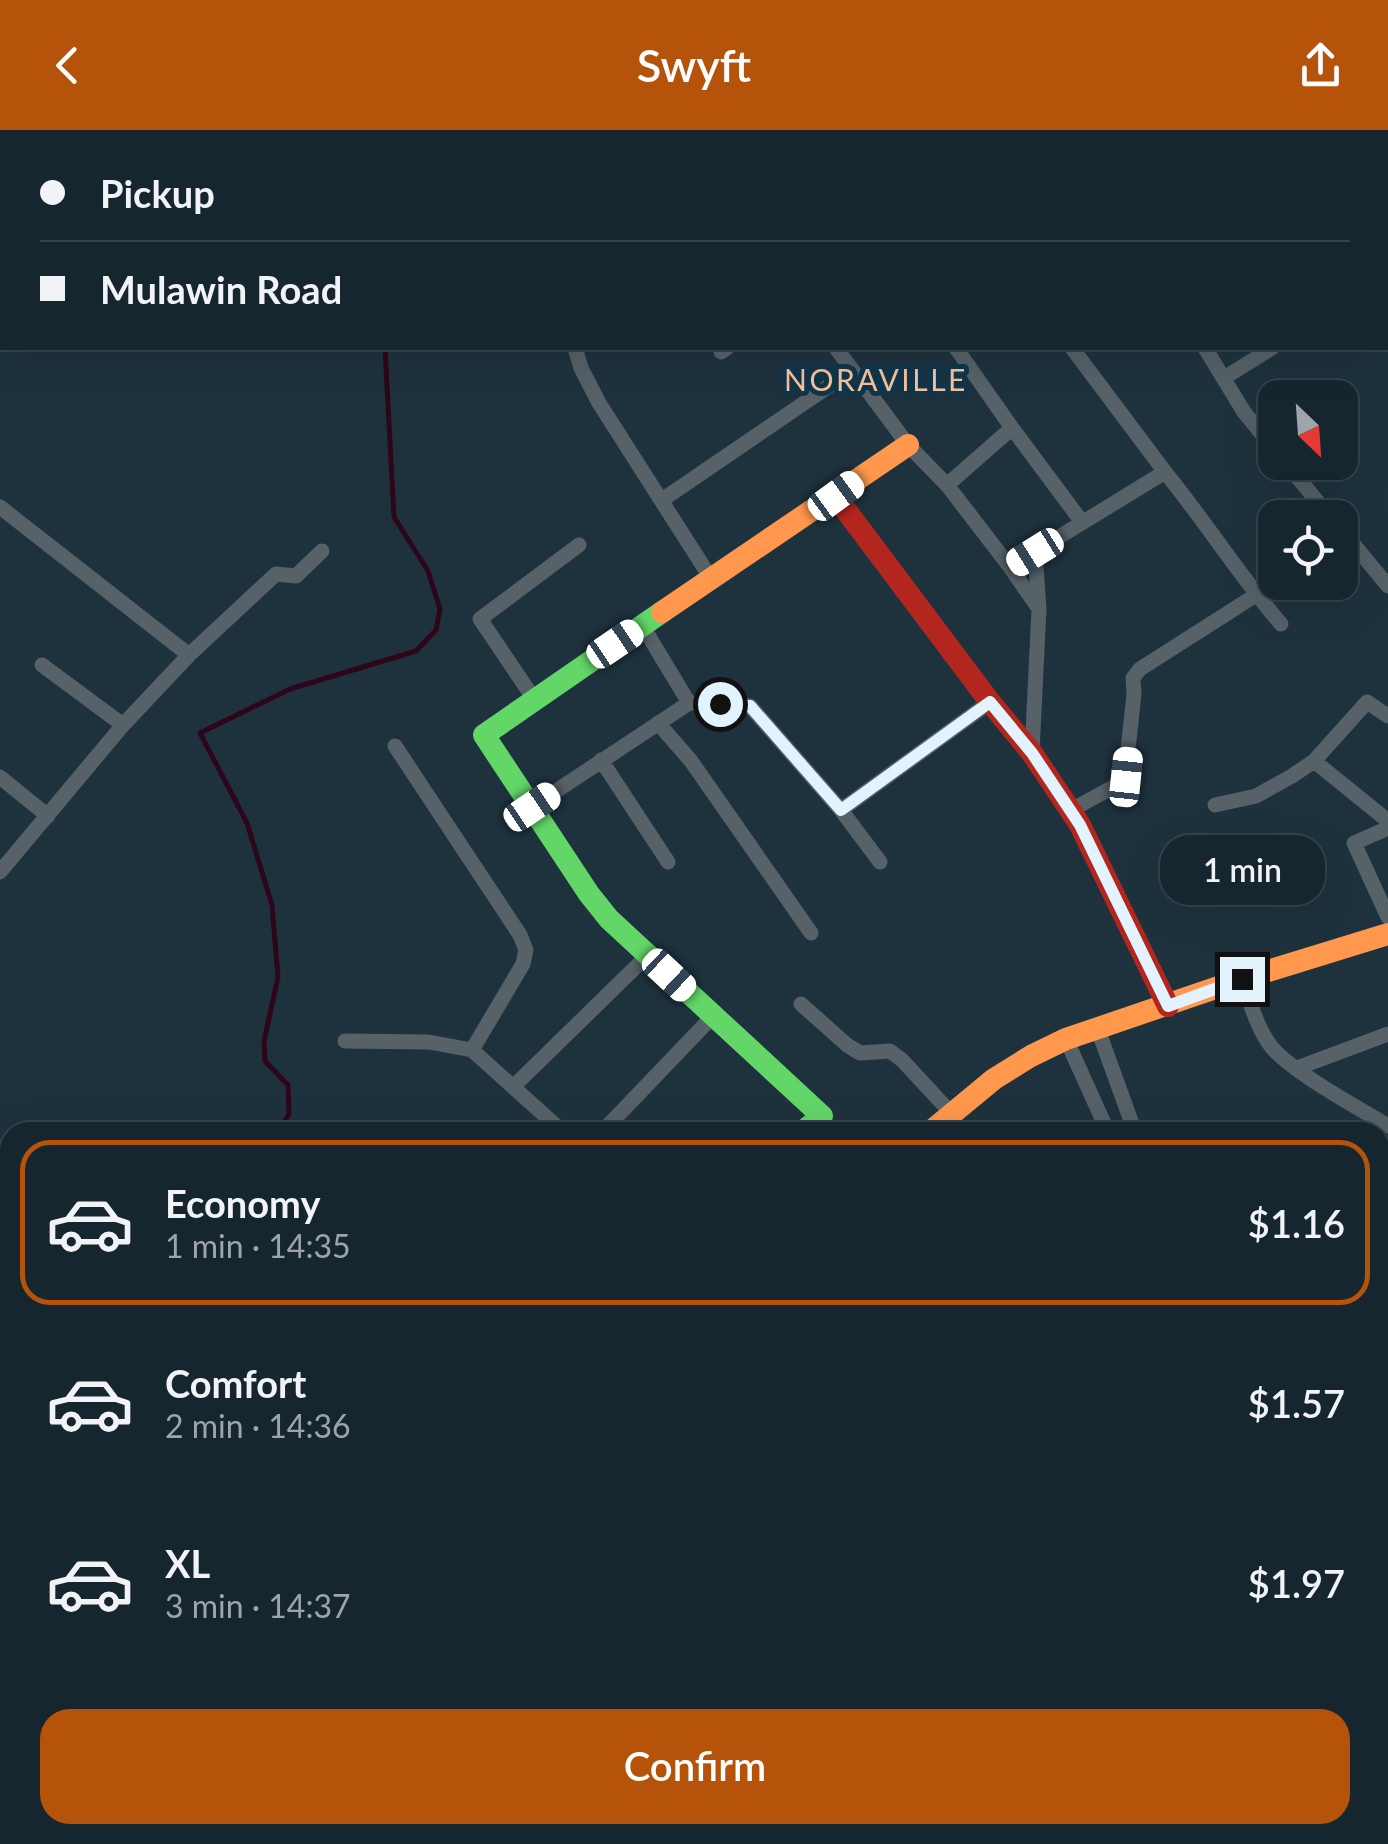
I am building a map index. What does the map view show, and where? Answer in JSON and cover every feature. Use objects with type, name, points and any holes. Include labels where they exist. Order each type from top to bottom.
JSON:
[{"type":"street","points":[[575,350],[599,403],[712,580]]},
{"type":"street","points":[[837,350],[908,445],[948,486],[1039,609]]},
{"type":"street","points":[[957,350],[1082,522]]},
{"type":"street","points":[[1074,350],[1280,624]]},
{"type":"street","points":[[1206,350],[1258,429]]},
{"type":"street","points":[[1224,378],[1269,350]]},
{"type":"street","points":[[662,500],[851,370]]},
{"type":"street","points":[[948,486],[1012,428]]},
{"type":"street","points":[[814,1122],[822,1116],[610,919],[589,894],[484,735],[908,445]]},
{"type":"street","points":[[1010,567],[1165,472]]},
{"type":"street","points":[[1300,480],[1317,500]]},
{"type":"street","points":[[836,496],[1071,810],[1168,1006]]},
{"type":"street","points":[[0,507],[190,655]]},
{"type":"street","points":[[534,699],[480,619],[579,545]]},
{"type":"street","points":[[1358,550],[1388,586]]},
{"type":"street","points":[[0,872],[123,726],[190,655],[276,574],[296,576],[322,551]]},
{"type":"street","points":[[1032,753],[1039,609],[1035,552]]},
{"type":"street","points":[[1071,810],[1126,777],[1133,678],[1140,669],[1256,594]]},
{"type":"street","points":[[642,625],[689,703]]},
{"type":"street","points":[[42,665],[123,726]]},
{"type":"street","points":[[841,810],[990,702]]},
{"type":"street","points":[[1215,805],[1256,796],[1292,776],[1314,761],[1367,702],[1388,716]]},
{"type":"street","points":[[532,807],[689,703],[750,706],[841,810],[880,862]]},
{"type":"street","points":[[658,723],[692,761],[811,934]]},
{"type":"street","points":[[395,746],[520,935],[526,950],[523,964],[472,1050]]},
{"type":"street","points":[[601,760],[668,862]]},
{"type":"street","points":[[1314,761],[1388,824],[1354,843],[1388,917]]},
{"type":"street","points":[[0,777],[48,816]]},
{"type":"street","points":[[942,1122],[994,1079],[1066,1039],[1388,934]]},
{"type":"street","points":[[514,1086],[648,955]]},
{"type":"street","points":[[1242,979],[1262,1034],[1274,1050],[1382,1122]]},
{"type":"street","points":[[801,1004],[860,1053],[890,1051],[952,1114]]},
{"type":"street","points":[[611,1122],[712,1016]]},
{"type":"street","points":[[1097,1027],[1131,1122]]},
{"type":"street","points":[[1296,1068],[1388,1034]]},
{"type":"street","points":[[1066,1039],[1103,1122]]},
{"type":"street","points":[[346,1040],[429,1042],[472,1050],[514,1086],[546,1122]]},
{"type":"street","points":[[1097,1108],[1123,1098]]},
{"type":"waterway","points":[[284,1122],[289,1114],[288,1085],[265,1061],[264,1041],[278,977],[272,905],[247,823],[200,733],[290,689],[416,651],[436,630],[440,609],[428,571],[394,517],[385,350]]},
{"type":"traffic: fast","points":[[662,612],[484,735],[609,919],[822,1116],[814,1122]]},
{"type":"traffic: slow","points":[[662,612],[908,445]]},
{"type":"traffic: slow","points":[[942,1122],[994,1079],[1066,1039],[1388,934]]},
{"type":"traffic: jam","points":[[836,497],[1032,753],[1080,825],[1168,1006]]},
{"type":"district","name":"NORAVILLE","points":[[876,379]]},
{"type":"route","points":[[720,704],[750,706],[841,810],[990,702],[1032,753],[1080,825],[1168,1006],[1242,979]]}]
